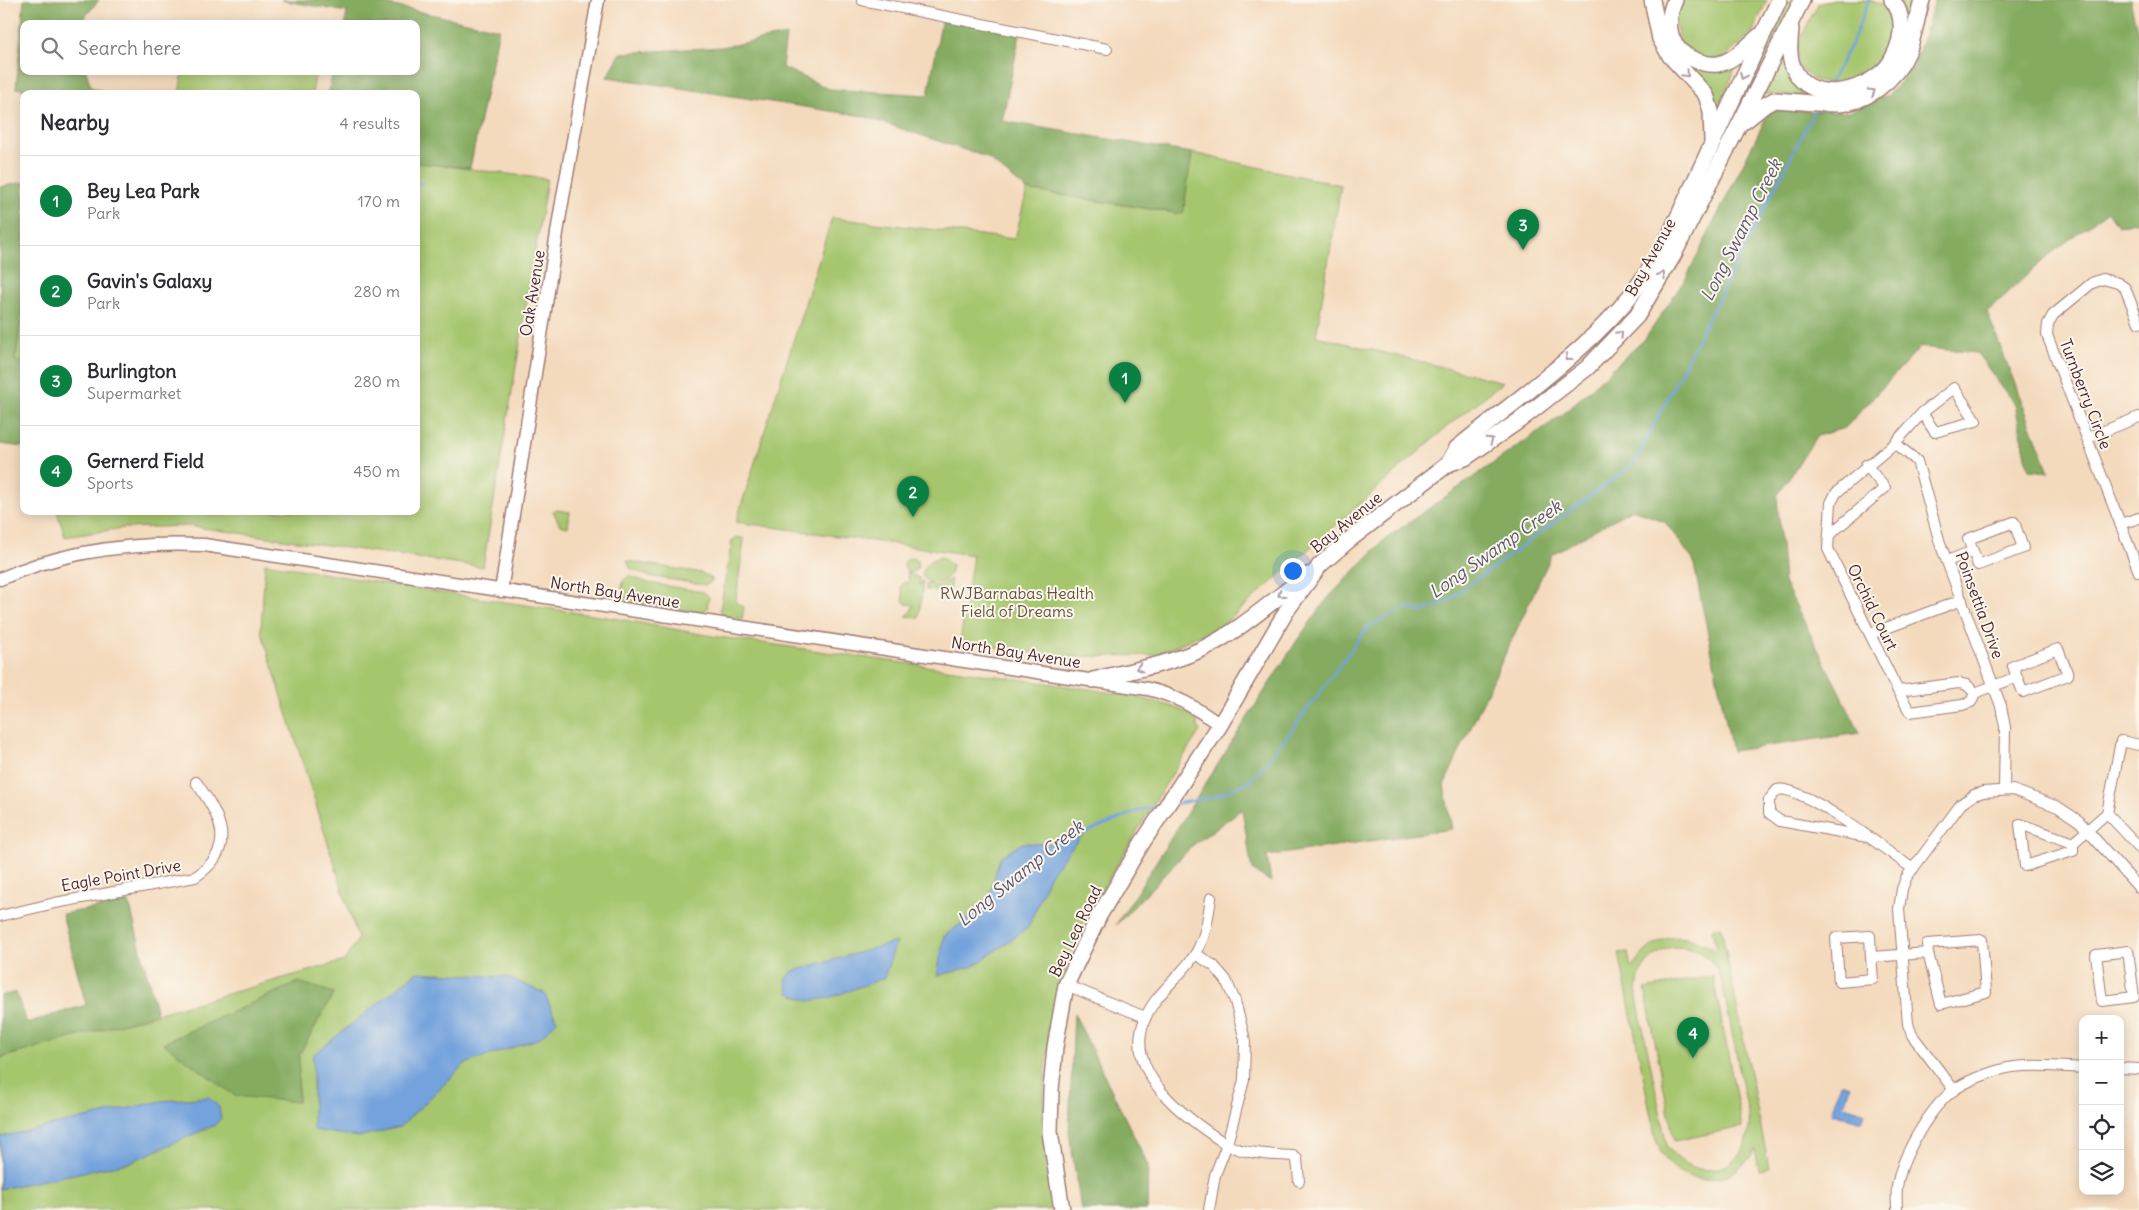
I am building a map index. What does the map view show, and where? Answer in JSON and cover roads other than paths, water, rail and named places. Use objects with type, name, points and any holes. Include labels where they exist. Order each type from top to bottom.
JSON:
[{"type":"main road","points":[[1652,0],[1660,39],[1670,56],[1706,95],[1711,111],[1712,144]]},
{"type":"main road","points":[[1675,0],[1668,21],[1670,33],[1676,46],[1687,57],[1703,63],[1717,64],[1727,60],[1738,54],[1764,32]]},
{"type":"main road","name":"Bay Avenue","points":[[1448,464],[1457,448],[1562,363],[1621,307],[1646,276],[1665,245],[1779,0]]},
{"type":"main road","name":"Bay Avenue","points":[[1220,725],[1287,610],[1320,565],[1348,540],[1448,464],[1465,458],[1520,420],[1587,368],[1636,316],[1665,271],[1802,0]]},
{"type":"main road","points":[[1740,125],[1774,100],[1822,97],[1858,87],[1887,67],[1900,40],[1902,26],[1901,16],[1892,0]]},
{"type":"main road","points":[[1791,20],[1789,51],[1792,66],[1799,78],[1808,86],[1822,97],[1837,104],[1856,100],[1875,91],[1890,78],[1908,52],[1922,0]]},
{"type":"main road","points":[[1093,680],[1176,659],[1202,649],[1229,633],[1320,565]]},
{"type":"main road","name":"Bey Lea Road","points":[[1062,1210],[1050,1132],[1054,1047],[1066,985],[1099,916],[1167,805],[1220,725]]},
{"type":"street","name":"Oak Avenue","points":[[500,591],[560,214],[598,0]]},
{"type":"street","points":[[862,0],[1107,49]]},
{"type":"street","name":"Turnberry Circle","points":[[2139,323],[2125,288],[2118,283],[2103,280],[2092,283],[2053,315],[2048,324],[2047,335],[2139,572]]},
{"type":"street","name":"Orchid Court","points":[[1922,413],[1935,432],[1976,421],[1954,388],[1922,413],[1895,443],[1836,493],[1831,503],[1828,549],[1908,712],[1962,705],[1970,702],[1975,692],[2017,677]]},
{"type":"street","points":[[2088,438],[2139,417]]},
{"type":"street","name":"Poinsettia Drive","points":[[1895,443],[1917,461],[1947,560],[2001,706],[2005,728],[2004,790]]},
{"type":"street","points":[[1829,535],[1885,488],[1866,466]]},
{"type":"street","points":[[2120,524],[2139,518]]},
{"type":"street","points":[[2014,522],[2023,548],[1978,565],[1973,551],[1968,539],[2014,522]]},
{"type":"street","name":"North Bay Avenue","points":[[0,578],[43,562],[95,550],[133,545],[204,545],[1093,680],[1169,694],[1190,704],[1220,725]]},
{"type":"street","points":[[1947,560],[1973,551]]},
{"type":"street","points":[[1870,634],[1962,600]]},
{"type":"street","points":[[2058,649],[2068,675],[2023,692],[2017,677],[2013,666],[2058,649]]},
{"type":"street","points":[[1898,691],[1959,682],[1967,685],[1975,692]]},
{"type":"street","points":[[2073,843],[2020,824],[2026,866],[2073,851],[2073,843],[2106,813],[2120,740],[2139,744]]},
{"type":"street","name":"Eagle Point Drive","points":[[0,916],[54,903],[196,877],[209,868],[217,857],[222,844],[215,809],[196,782]]},
{"type":"street","points":[[1868,837],[1780,821],[1769,813],[1769,800],[1778,790],[1791,790],[1840,817],[1913,869]]},
{"type":"street","points":[[1954,1090],[1912,1035],[1906,1013],[1899,900],[1902,889],[1913,869],[1961,804],[1974,795],[1983,792],[2013,790],[2058,807],[2079,821],[2139,888]]},
{"type":"street","points":[[2106,813],[2139,847]]},
{"type":"street","points":[[1211,898],[1204,935],[1196,954],[1146,1017],[1139,1043],[1141,1056],[1155,1084],[1192,1120],[1227,1144],[1259,1154],[1293,1156],[1297,1159],[1299,1181]]},
{"type":"street","points":[[1870,936],[1871,957],[1873,979],[1839,982],[1836,938],[1870,936]]},
{"type":"street","points":[[1982,940],[1986,992],[1941,1004],[1928,953],[1927,944],[1982,940]]},
{"type":"street","points":[[2128,951],[2134,969],[2134,997],[2102,1001],[2096,955],[2128,951]]},
{"type":"street","points":[[1871,957],[1928,953]]},
{"type":"street","points":[[1196,954],[1214,966],[1226,980],[1235,1001],[1245,1040],[1244,1080],[1227,1144],[1215,1175],[1209,1210]]},
{"type":"street","points":[[1066,985],[1146,1017]]},
{"type":"street","points":[[1897,1210],[1896,1188],[1903,1164],[1927,1120],[1954,1090],[2004,1069],[2079,1068]]},
{"type":"street","points":[[2124,1068],[2139,1069]]},
{"type":"water","points":[[1084,833],[1050,874],[1028,928],[974,966],[937,976],[944,936],[987,905],[1000,857],[1022,843],[1051,844]]},
{"type":"water","points":[[896,942],[884,978],[829,998],[808,1001],[789,993],[786,980],[793,971]]},
{"type":"water","points":[[417,972],[507,977],[544,993],[557,1021],[540,1038],[465,1064],[400,1127],[358,1137],[313,1130],[313,1055]]},
{"type":"water","points":[[1840,1083],[1850,1086],[1844,1106],[1865,1112],[1862,1122],[1831,1113]]},
{"type":"water","points":[[209,1097],[219,1107],[221,1118],[215,1125],[128,1163],[0,1189],[0,1137],[161,1101]]},
{"type":"waterway","name":"Long Swamp Creek","points":[[1828,86],[1853,41],[1869,0]]},
{"type":"waterway","name":"Long Swamp Creek","points":[[1175,804],[1217,796],[1251,780],[1292,730],[1368,627],[1407,607],[1422,612],[1446,602],[1634,464],[1816,108]]},
{"type":"waterway","name":"Long Swamp Creek","points":[[1083,834],[1139,810],[1160,806]]},
{"type":"place","name":"Burlington","points":[[1523,250]]},
{"type":"place","name":"Bey Lea Park","points":[[1125,403]]},
{"type":"place","name":"Gavin's Galaxy","points":[[913,517]]},
{"type":"place","name":"Gernerd Field","points":[[1693,1058]]},
{"type":"park label","name":"RWJBarnabas Health Field of Dreams","points":[[1017,602]]}]
